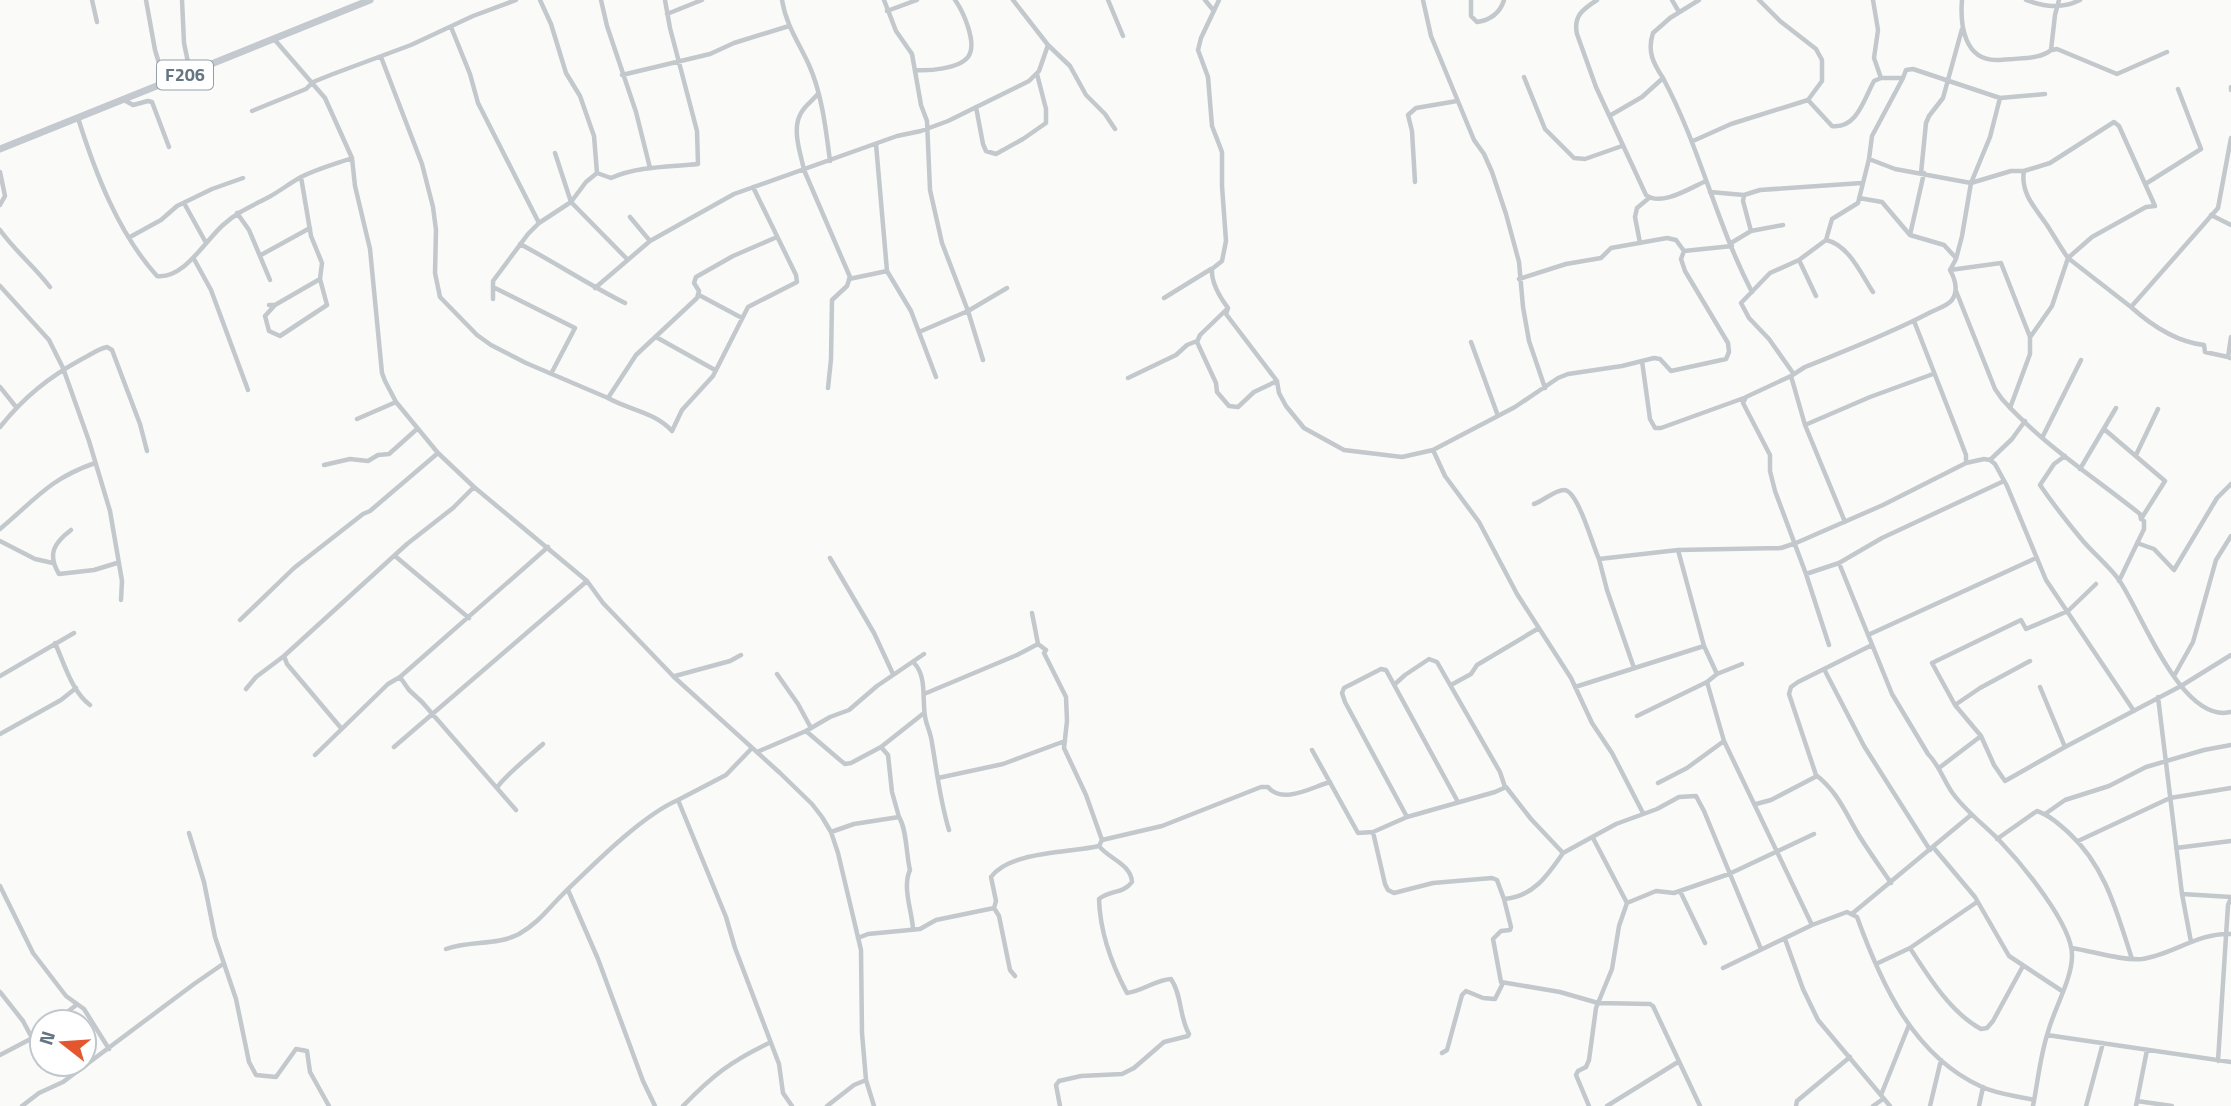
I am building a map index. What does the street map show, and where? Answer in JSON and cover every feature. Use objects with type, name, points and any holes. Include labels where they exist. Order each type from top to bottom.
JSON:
[{"type":"main road","name":"F206","points":[[0,149],[370,0]]},
{"type":"street","points":[[92,0],[97,23]]},
{"type":"street","points":[[146,0],[155,50],[165,84]]},
{"type":"street","points":[[182,0],[184,43],[190,73]]},
{"type":"street","points":[[251,111],[306,89],[313,82],[381,57],[516,0]]},
{"type":"street","points":[[540,0],[551,24],[566,73],[580,96],[594,136],[597,173]]},
{"type":"street","points":[[601,0],[622,75],[636,112],[650,168]]},
{"type":"street","points":[[597,173],[611,178],[650,168],[698,164],[697,131],[665,0]]},
{"type":"street","points":[[667,14],[702,0]]},
{"type":"street","points":[[782,0],[789,26],[809,65],[818,94],[830,161]]},
{"type":"street","points":[[884,0],[896,31],[912,54],[921,106],[927,121],[930,190],[942,243],[983,360]]},
{"type":"street","points":[[887,11],[917,0]]},
{"type":"street","points":[[915,70],[935,70],[964,61],[969,56],[970,34],[955,0]]},
{"type":"street","points":[[1013,0],[1048,46],[1070,66],[1086,95],[1105,114],[1115,129]]},
{"type":"street","points":[[1108,0],[1123,36]]},
{"type":"street","points":[[1205,0],[1214,10]]},
{"type":"street","points":[[1164,298],[1222,261],[1226,241],[1222,152],[1212,126],[1208,77],[1198,50],[1219,0]]},
{"type":"street","points":[[1423,0],[1431,36],[1457,101],[1495,182],[1518,262],[1529,341],[1545,388]]},
{"type":"street","points":[[1471,0],[1471,16],[1477,22],[1487,20],[1500,10],[1504,0]]},
{"type":"street","points":[[1597,0],[1578,15],[1576,27],[1596,87],[1649,198]]},
{"type":"street","points":[[1672,0],[1679,12]]},
{"type":"street","points":[[1699,0],[1659,26],[1651,38],[1650,49],[1693,141],[1710,192],[1752,292]]},
{"type":"street","points":[[1693,141],[1731,124],[1808,100],[1822,81],[1822,60],[1816,49],[1780,21],[1759,0]]},
{"type":"street","points":[[1873,0],[1878,30],[1874,58],[1881,78]]},
{"type":"street","points":[[1910,236],[1923,173],[1926,123],[1943,98],[1949,81],[1962,29],[1962,0]]},
{"type":"street","points":[[2026,0],[2057,7],[2080,0]]},
{"type":"street","points":[[2051,50],[2059,0]]},
{"type":"street","points":[[622,75],[710,54],[734,43],[789,26]]},
{"type":"street","points":[[452,27],[478,103],[539,223]]},
{"type":"street","points":[[1962,29],[1968,44],[1976,52],[1995,61],[2042,55],[2057,49],[2117,74],[2166,52]]},
{"type":"street","points":[[273,39],[313,82],[334,116],[352,158],[355,187],[370,250],[382,373],[396,402],[438,453],[474,487],[587,581],[603,603],[674,677],[812,804],[831,832],[861,950],[862,1033],[866,1080],[874,1106]]},
{"type":"street","points":[[595,288],[650,241],[752,187],[948,121],[1029,80],[1037,74],[1048,46]]},
{"type":"street","points":[[381,57],[422,164],[433,207],[436,230],[435,273],[440,297],[477,335],[491,345],[630,409],[637,408],[672,431],[682,410],[713,376],[748,307],[757,300],[797,282],[752,187]]},
{"type":"street","points":[[1845,522],[1805,425],[1792,374],[1741,307],[1742,300],[1776,270],[1799,260],[1826,240],[1832,219],[1856,205],[1869,159],[1872,136],[1906,70],[1913,69],[2000,98],[2045,94]]},
{"type":"street","points":[[976,107],[986,150],[996,153],[1005,149],[1046,123],[1048,119],[1037,74]]},
{"type":"street","points":[[1524,77],[1545,129],[1574,158],[1585,159],[1622,146]]},
{"type":"street","points":[[1611,115],[1642,97],[1663,78]]},
{"type":"street","points":[[1808,100],[1832,126],[1841,127],[1853,121],[1874,81],[1881,78],[1903,78]]},
{"type":"street","points":[[2147,183],[2201,149],[2178,89]]},
{"type":"street","points":[[818,94],[802,111],[797,123],[800,153],[804,170],[849,279],[847,286],[832,300],[828,388]]},
{"type":"street","points":[[1950,270],[1956,259],[1970,199],[1971,183],[1990,137],[2000,98]]},
{"type":"street","points":[[123,100],[133,105],[152,102],[169,147]]},
{"type":"street","points":[[1415,182],[1412,131],[1408,115],[1416,108],[1457,101]]},
{"type":"street","points":[[77,117],[106,195],[157,276],[164,276],[194,259],[205,241],[237,213],[301,177],[352,158]]},
{"type":"street","points":[[1869,159],[1895,169],[1971,183],[2050,163],[2115,122],[2119,126],[2147,183],[2155,206],[2146,207],[2092,237],[2067,258],[2052,306],[2031,337]]},
{"type":"street","points":[[2131,307],[2218,208],[2231,138]]},
{"type":"street","points":[[876,144],[887,271],[911,311],[936,377]]},
{"type":"street","points":[[555,153],[571,202],[627,260]]},
{"type":"street","points":[[2024,171],[2030,204],[2049,227],[2067,258],[2143,317],[2186,343],[2204,345],[2205,352],[2230,358],[2231,337]]},
{"type":"street","points":[[0,172],[5,196],[0,205]]},
{"type":"street","points":[[493,299],[493,281],[520,244],[539,223],[571,202],[586,181],[597,173]]},
{"type":"street","points":[[130,237],[154,224],[177,206],[243,177]]},
{"type":"street","points":[[301,177],[311,236],[322,263],[320,279],[327,305],[280,335],[269,331],[265,316],[272,305],[320,279]]},
{"type":"street","points":[[1649,198],[1660,200],[1706,181]]},
{"type":"street","points":[[1710,192],[1744,195],[1760,190],[1862,183]]},
{"type":"street","points":[[1744,195],[1743,201],[1751,231]]},
{"type":"street","points":[[1640,243],[1635,217],[1637,208],[1649,198]]},
{"type":"street","points":[[1859,198],[1882,202],[1910,236],[1944,245],[1956,259]]},
{"type":"street","points":[[184,203],[205,241]]},
{"type":"street","points":[[237,213],[261,255],[270,280]]},
{"type":"street","points":[[2211,215],[2231,225]]},
{"type":"street","points":[[630,217],[650,241]]},
{"type":"street","points":[[1684,251],[1731,244],[1751,231],[1783,225]]},
{"type":"street","points":[[261,255],[310,228]]},
{"type":"street","points":[[0,230],[15,250],[33,265],[50,286]]},
{"type":"street","points":[[742,318],[699,295],[694,281],[706,270],[777,237]]},
{"type":"street","points":[[1519,279],[1566,264],[1601,258],[1611,248],[1640,243],[1670,238],[1676,240],[1684,251]]},
{"type":"street","points":[[1826,240],[1838,244],[1847,253],[1873,292]]},
{"type":"street","points":[[520,244],[625,303]]},
{"type":"street","points":[[1212,268],[1214,284],[1228,308],[1226,314],[1277,381],[1279,393],[1299,424],[1335,447],[1353,452],[1402,457],[1433,450],[1498,416],[1567,374],[1657,358],[1671,372],[1726,359],[1729,352],[1728,342],[1685,271],[1681,259],[1684,251]]},
{"type":"street","points":[[194,259],[211,290],[248,390]]},
{"type":"street","points":[[1799,260],[1816,296]]},
{"type":"street","points":[[1950,270],[2001,263],[2031,337],[2031,354],[2010,408]]},
{"type":"street","points":[[1950,270],[1956,292],[1995,389],[2010,408],[2080,469],[2140,514],[2144,521],[2144,529],[2119,581]]},
{"type":"street","points":[[849,279],[887,271]]},
{"type":"street","points":[[0,286],[49,341],[63,368],[113,524],[121,600]]},
{"type":"street","points":[[493,287],[575,328],[552,372]]},
{"type":"street","points":[[919,332],[968,311],[1007,288]]},
{"type":"street","points":[[1642,361],[1650,419],[1655,428],[1661,428],[1744,398],[1944,307],[1956,292]]},
{"type":"street","points":[[608,398],[636,355],[699,295]]},
{"type":"street","points":[[1128,378],[1176,355],[1186,345],[1198,340],[1228,308]]},
{"type":"street","points":[[1913,321],[1966,455],[1966,463]]},
{"type":"street","points":[[656,337],[715,370]]},
{"type":"street","points":[[1198,340],[1197,346],[1216,383],[1217,392],[1229,406],[1238,407],[1251,394],[1277,381]]},
{"type":"street","points":[[1471,342],[1498,416]]},
{"type":"street","points":[[0,427],[16,407],[43,382],[63,368],[104,347],[112,350],[140,424],[146,451]]},
{"type":"street","points":[[2043,436],[2081,360]]},
{"type":"street","points":[[1805,425],[1933,374]]},
{"type":"street","points":[[0,387],[16,407]]},
{"type":"street","points":[[1744,398],[1744,405],[1770,455],[1772,481],[1796,543],[1829,645]]},
{"type":"street","points":[[357,419],[396,402]]},
{"type":"street","points":[[2080,469],[2116,408]]},
{"type":"street","points":[[2136,455],[2158,409]]},
{"type":"street","points":[[1599,559],[1678,550],[1762,549],[1796,543],[1966,463],[1990,460],[2012,439],[2025,421]]},
{"type":"street","points":[[324,465],[351,459],[368,461],[378,454],[389,454],[417,429]]},
{"type":"street","points":[[2104,429],[2165,481],[2141,519]]},
{"type":"street","points":[[1433,450],[1445,476],[1479,522],[1517,594],[1576,687],[1592,723],[1612,753],[1643,813]]},
{"type":"street","points":[[240,620],[294,568],[370,511],[438,453]]},
{"type":"street","points":[[2065,456],[2054,464],[2040,485],[2081,539],[2119,581],[2181,686],[2212,713],[2221,715],[2231,712]]},
{"type":"street","points":[[1990,460],[2004,481],[2046,580],[2134,711]]},
{"type":"street","points":[[0,528],[49,485],[64,475],[95,463]]},
{"type":"street","points":[[1806,574],[1839,563],[1882,538],[2004,481]]},
{"type":"street","points":[[2137,543],[2154,550],[2174,570],[2217,498],[2231,484]]},
{"type":"street","points":[[246,689],[256,677],[284,656],[474,487]]},
{"type":"street","points":[[1534,504],[1566,489],[1582,511],[1633,668]]},
{"type":"street","points":[[71,530],[55,544],[52,551],[53,563],[59,574],[117,564]]},
{"type":"street","points":[[2174,676],[2193,642],[2216,561],[2231,536]]},
{"type":"street","points":[[0,541],[35,559],[53,563]]},
{"type":"street","points":[[315,755],[388,684],[400,677],[469,618],[548,547]]},
{"type":"street","points":[[1678,550],[1704,646],[1717,674]]},
{"type":"street","points":[[395,556],[469,618]]},
{"type":"street","points":[[830,558],[874,633],[893,674]]},
{"type":"street","points":[[1868,635],[2036,558]]},
{"type":"street","points":[[1839,563],[1892,694],[1928,754],[1953,794],[1997,839],[2061,920],[2069,935],[2072,948],[2071,970],[2047,1035],[2033,1106]]},
{"type":"street","points":[[394,747],[587,581]]},
{"type":"street","points":[[2096,584],[2068,611],[2026,629],[2021,620],[1932,663],[1955,705],[1981,736],[1994,765],[2005,781],[2181,686],[2231,655]]},
{"type":"street","points":[[1032,612],[1038,644],[1046,649],[1044,653],[1066,698],[1064,748],[1086,795],[1102,840],[1100,846],[1104,853],[1132,875],[1132,882],[1123,891],[1099,899],[1109,951],[1127,993],[1171,979],[1177,990],[1188,1036],[1164,1042],[1134,1068],[1122,1074],[1082,1076],[1059,1081],[1056,1085],[1060,1106]]},
{"type":"street","points":[[1451,685],[1539,628]]},
{"type":"street","points":[[0,676],[74,633]]},
{"type":"street","points":[[55,643],[76,688],[83,700],[90,705]]},
{"type":"street","points":[[924,694],[1038,644]]},
{"type":"street","points":[[1756,804],[1771,800],[1818,778],[1789,694],[1791,687],[1872,645]]},
{"type":"street","points":[[1576,687],[1704,646]]},
{"type":"street","points":[[446,949],[461,943],[485,943],[516,935],[544,916],[613,846],[652,816],[726,775],[754,750],[809,730],[830,717],[849,710],[893,674],[914,663],[924,654]]},
{"type":"street","points":[[284,656],[287,664],[341,728]]},
{"type":"street","points":[[674,677],[741,656]]},
{"type":"street","points":[[1395,684],[1432,659],[1437,662],[1500,772],[1504,787],[1563,853]]},
{"type":"street","points":[[1955,705],[2030,661]]},
{"type":"street","points":[[914,663],[924,694],[924,713],[949,830]]},
{"type":"street","points":[[1637,716],[1707,682],[1717,674],[1742,664]]},
{"type":"street","points":[[1407,817],[1342,693],[1350,685],[1381,669],[1385,670],[1395,684],[1458,802]]},
{"type":"street","points":[[1824,669],[1864,746],[1932,848],[1961,878],[2006,952],[2062,991]]},
{"type":"street","points":[[777,674],[798,704],[809,730],[845,764],[881,747],[924,713]]},
{"type":"street","points":[[400,677],[516,810]]},
{"type":"street","points":[[1707,682],[1724,741],[1812,925]]},
{"type":"street","points":[[2039,687],[2065,747]]},
{"type":"street","points":[[0,734],[61,700],[76,688]]},
{"type":"street","points":[[2158,697],[2182,894],[2191,942]]},
{"type":"street","points":[[1939,768],[1981,736]]},
{"type":"street","points":[[938,778],[1003,764],[1065,741]]},
{"type":"street","points":[[1658,783],[1687,768],[1724,741]]},
{"type":"street","points":[[497,788],[500,781],[543,744]]},
{"type":"street","points":[[2045,814],[2065,800],[2109,786],[2136,771],[2204,750],[2231,745]]},
{"type":"street","points":[[881,747],[888,755],[892,792],[902,822],[910,870],[907,877],[913,929]]},
{"type":"street","points":[[1312,750],[1355,831],[1361,834],[1504,787]]},
{"type":"street","points":[[1816,775],[1827,783],[1842,803],[1859,836],[1891,883]]},
{"type":"street","points":[[1102,840],[1162,826],[1261,788],[1268,787],[1272,792],[1295,794],[1330,782]]},
{"type":"street","points":[[2078,842],[2170,798],[2231,788]]},
{"type":"street","points":[[1504,899],[1521,897],[1545,878],[1563,853],[1616,824],[1679,797],[1696,796],[1761,949]]},
{"type":"street","points":[[678,800],[726,917],[769,1043],[779,1064],[783,1093],[792,1106]]},
{"type":"street","points":[[1997,839],[2037,811],[2045,814],[2078,842],[2092,857],[2106,885],[2132,959]]},
{"type":"street","points":[[1853,914],[1971,815]]},
{"type":"street","points":[[831,832],[854,824],[899,817]]},
{"type":"street","points":[[1373,832],[1385,884],[1388,890],[1394,893],[1433,883],[1492,878],[1497,880],[1511,927],[1510,930],[1501,931],[1493,939],[1500,980],[1503,983],[1560,992],[1598,1003],[1644,1003],[1653,1006],[1700,1106]]},
{"type":"street","points":[[189,833],[204,882],[223,964],[236,999],[249,1062],[256,1075],[276,1077],[296,1049],[302,1048],[307,1051],[310,1072],[329,1106]]},
{"type":"street","points":[[1627,903],[1656,891],[1674,893],[1729,874],[1814,834]]},
{"type":"street","points":[[1589,1106],[1576,1075],[1586,1067],[1589,1060],[1598,1003],[1612,969],[1619,926],[1627,903],[1593,838]]},
{"type":"street","points":[[2176,848],[2231,841]]},
{"type":"street","points":[[1015,976],[1010,970],[999,916],[994,908],[996,901],[991,877],[1002,866],[1040,855],[1100,846]]},
{"type":"street","points":[[0,886],[33,953],[66,996],[84,1009],[109,1049]]},
{"type":"street","points":[[568,890],[598,959],[654,1106]]},
{"type":"street","points":[[1680,891],[1705,943]]},
{"type":"street","points":[[2182,894],[2231,897],[2228,905],[2229,934],[2218,1061]]},
{"type":"street","points":[[1876,964],[1910,948],[1977,902]]},
{"type":"street","points":[[858,938],[869,933],[920,929],[936,920],[994,908]]},
{"type":"street","points":[[1723,968],[1812,925],[1847,912],[1853,914],[1892,1001],[1909,1026],[1941,1060],[1983,1087],[2034,1100]]},
{"type":"street","points":[[2072,948],[2132,959],[2161,954],[2191,942],[2229,934]]},
{"type":"street","points":[[1785,939],[1812,1010],[1824,1029],[1890,1106]]},
{"type":"street","points":[[1910,948],[1953,1006],[1981,1029],[1990,1025],[2023,966]]},
{"type":"street","points":[[22,1106],[39,1093],[63,1082],[223,964]]},
{"type":"street","points":[[1442,1053],[1447,1050],[1462,995],[1466,991],[1494,999],[1503,983]]},
{"type":"street","points":[[0,992],[28,1030]]},
{"type":"street","points":[[72,1008],[76,1005]]},
{"type":"street","points":[[1873,1106],[1882,1097],[1909,1026]]},
{"type":"street","points":[[2047,1035],[2231,1062]]},
{"type":"street","points":[[0,1055],[28,1040]]},
{"type":"street","points":[[683,1106],[715,1074],[739,1057],[769,1043]]},
{"type":"street","points":[[2086,1106],[2103,1043]]},
{"type":"street","points":[[2147,1050],[2136,1103],[2172,1106]]},
{"type":"street","points":[[1796,1106],[1797,1101],[1850,1057]]},
{"type":"street","points":[[1930,1106],[1941,1060]]},
{"type":"street","points":[[1607,1106],[1678,1062]]},
{"type":"street","points":[[827,1106],[854,1085],[866,1080]]},
{"type":"street","points":[[1979,1106],[1983,1087]]}]
